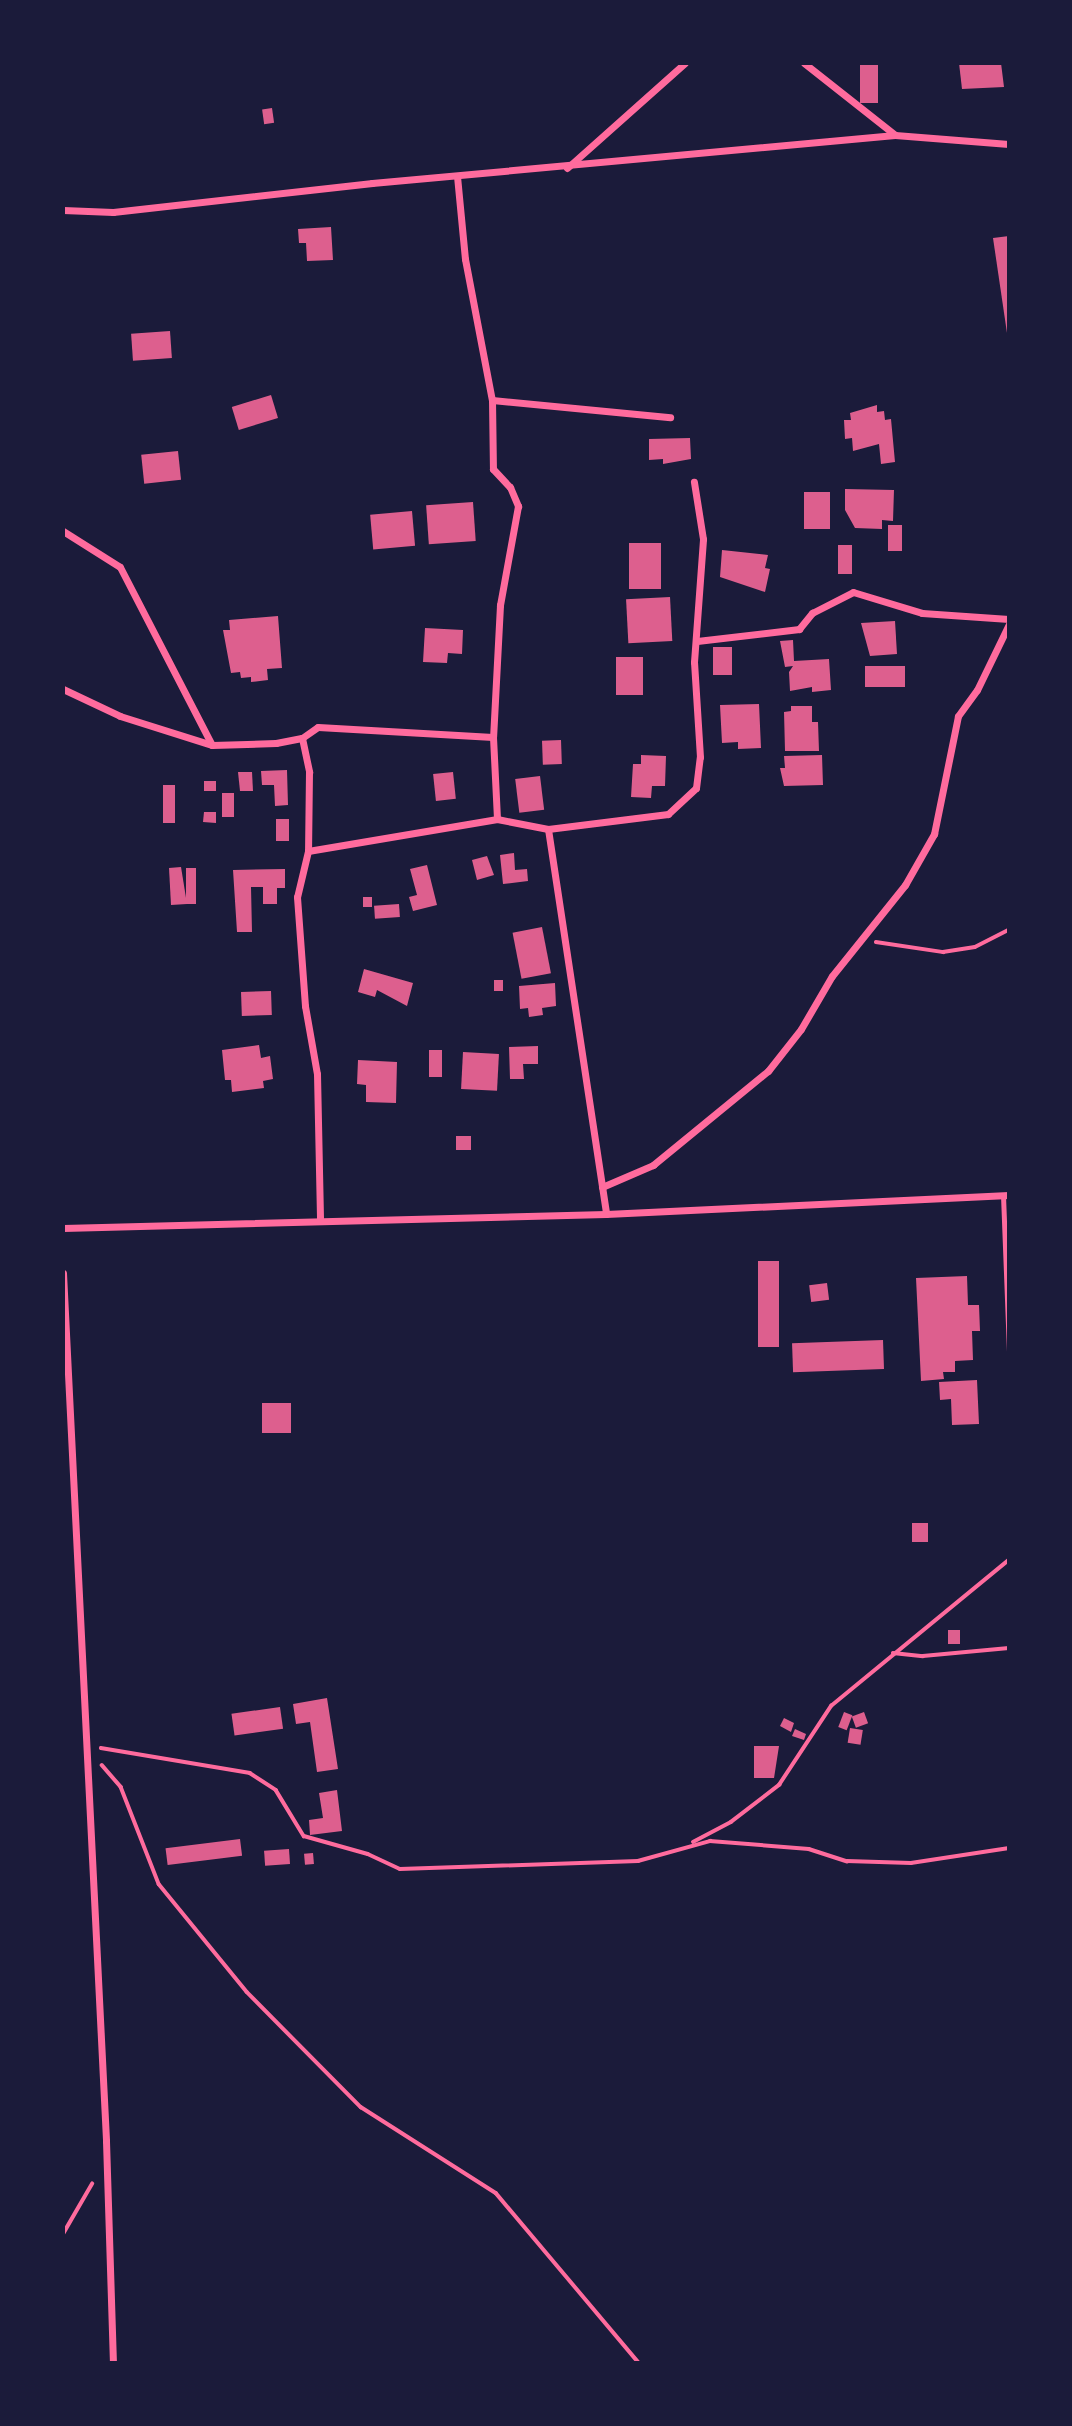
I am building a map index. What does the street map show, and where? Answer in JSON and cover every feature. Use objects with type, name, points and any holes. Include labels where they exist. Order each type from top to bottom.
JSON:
[{"type":"street","points":[[566,168],[685,63]]},
{"type":"street","points":[[804,63],[895,135]]},
{"type":"street","points":[[63,210],[113,212],[457,176],[566,168],[895,135],[1009,144]]},
{"type":"street","points":[[457,176],[465,259],[492,400],[493,469],[510,487],[518,506],[500,605],[493,737],[497,819]]},
{"type":"street","points":[[492,400],[670,417]]},
{"type":"street","points":[[308,851],[497,819],[548,830],[668,814],[696,788],[697,641],[703,539],[694,482]]},
{"type":"street","points":[[63,531],[120,567],[212,745]]},
{"type":"street","points":[[602,1187],[653,1165],[768,1071],[801,1030],[832,976],[864,940],[905,885],[934,834],[958,716],[982,681],[1009,621],[922,612],[853,592],[812,613],[799,629],[697,641]]},
{"type":"street","points":[[63,689],[120,716],[212,745],[302,738],[318,727],[493,737]]},
{"type":"street","points":[[302,738],[309,772],[308,851],[298,897],[305,1006],[317,1074],[320,1220]]},
{"type":"street","points":[[548,830],[606,1214]]},
{"type":"street","points":[[63,1228],[606,1214],[1006,1195]]},
{"type":"street","points":[[63,1273],[107,2157],[113,2363]]},
{"type":"lane","points":[[1006,1195],[1009,1353]]},
{"type":"path","points":[[864,940],[943,952],[975,947],[1009,930]]},
{"type":"path","points":[[85,1746],[156,1754],[250,1773],[276,1790],[304,1836],[368,1854],[400,1869],[638,1861],[691,1844],[731,1822],[779,1784],[831,1706],[891,1653],[1009,1560]]},
{"type":"path","points":[[891,1653],[923,1656],[1009,1648]]},
{"type":"path","points":[[85,1746],[121,1787],[159,1884],[247,1992],[361,2107],[496,2193],[639,2363]]},
{"type":"path","points":[[691,1844],[809,1849],[847,1861],[911,1863],[1009,1849]]},
{"type":"path","points":[[63,2234],[107,2157]]},
{"type":"building","points":[[860,63],[878,63],[878,103],[860,103]]},
{"type":"building","points":[[959,63],[1001,63],[1004,87],[962,89]]},
{"type":"building","points":[[272,108],[274,123],[264,124],[262,109]]},
{"type":"building","points":[[331,227],[333,260],[307,261],[306,243],[299,243],[298,229]]},
{"type":"building","points":[[1009,236],[1009,333],[1007,333],[993,238]]},
{"type":"building","points":[[170,331],[172,358],[133,361],[131,334]]},
{"type":"building","points":[[271,395],[278,418],[239,430],[232,407]]},
{"type":"building","points":[[877,405],[877,412],[884,411],[885,420],[891,419],[895,462],[881,464],[879,444],[853,451],[852,438],[845,439],[844,420],[851,420],[850,413]]},
{"type":"building","points":[[690,438],[691,459],[663,464],[663,459],[649,460],[649,439]]},
{"type":"building","points":[[178,451],[181,480],[144,484],[141,455]]},
{"type":"building","points":[[845,489],[894,490],[893,521],[882,520],[882,529],[855,528],[845,510]]},
{"type":"building","points":[[804,492],[830,492],[830,529],[804,529]]},
{"type":"building","points":[[473,502],[476,541],[429,544],[426,505]]},
{"type":"building","points":[[412,511],[415,546],[373,550],[370,515]]},
{"type":"building","points":[[888,525],[902,525],[902,551],[888,551]]},
{"type":"building","points":[[629,543],[661,543],[661,589],[629,589]]},
{"type":"building","points":[[838,545],[852,545],[852,574],[838,574]]},
{"type":"building","points":[[722,550],[768,555],[765,568],[770,569],[765,592],[720,577]]},
{"type":"building","points":[[670,597],[672,641],[628,643],[626,599]]},
{"type":"building","points":[[278,616],[282,668],[267,669],[268,680],[251,682],[251,677],[241,678],[240,672],[231,673],[223,630],[230,630],[229,620]]},
{"type":"building","points":[[895,621],[897,654],[870,656],[861,623]]},
{"type":"building","points":[[425,628],[463,630],[462,654],[448,653],[447,663],[423,662]]},
{"type":"building","points":[[793,640],[794,661],[829,659],[831,690],[812,692],[812,687],[790,691],[789,672],[793,666],[785,667],[780,641]]},
{"type":"building","points":[[713,647],[732,647],[732,675],[713,675]]},
{"type":"building","points":[[616,657],[643,657],[643,695],[616,695]]},
{"type":"building","points":[[865,666],[905,666],[905,687],[865,687]]},
{"type":"building","points":[[759,704],[761,748],[738,749],[738,742],[722,743],[720,705]]},
{"type":"building","points":[[791,706],[812,706],[812,722],[818,722],[819,751],[785,751],[784,712],[791,711]]},
{"type":"building","points":[[561,740],[562,764],[543,765],[542,741]]},
{"type":"building","points":[[641,755],[666,756],[665,786],[652,786],[651,798],[631,797],[633,764],[641,764]]},
{"type":"building","points":[[822,755],[823,785],[784,786],[780,768],[785,768],[784,756]]},
{"type":"building","points":[[287,770],[288,805],[275,806],[274,785],[262,785],[261,771]]},
{"type":"building","points":[[238,772],[252,772],[253,791],[240,791]]},
{"type":"building","points":[[453,772],[456,799],[436,801],[433,774]]},
{"type":"building","points":[[540,776],[544,810],[519,813],[515,779]]},
{"type":"building","points":[[204,781],[216,781],[216,791],[204,791]]},
{"type":"building","points":[[163,785],[175,785],[175,823],[163,823]]},
{"type":"building","points":[[222,793],[234,793],[234,817],[222,817]]},
{"type":"building","points":[[204,812],[216,812],[216,823],[203,822]]},
{"type":"building","points":[[276,819],[289,819],[289,841],[276,841]]},
{"type":"building","points":[[514,853],[515,870],[527,869],[528,881],[503,884],[500,855]]},
{"type":"building","points":[[487,856],[494,875],[477,880],[472,860]]},
{"type":"building","points":[[427,865],[437,905],[413,911],[409,897],[417,895],[410,869]]},
{"type":"building","points":[[181,867],[187,904],[171,905],[169,868]]},
{"type":"building","points":[[186,868],[196,868],[196,904],[186,904]]},
{"type":"building","points":[[285,869],[285,888],[277,888],[277,904],[263,904],[263,887],[251,887],[252,932],[237,932],[233,870]]},
{"type":"building","points":[[363,897],[372,897],[372,907],[363,907]]},
{"type":"building","points":[[399,904],[400,917],[375,919],[374,906]]},
{"type":"building","points":[[542,927],[551,973],[522,979],[513,933]]},
{"type":"building","points":[[364,969],[413,983],[407,1006],[377,990],[375,997],[358,992]]},
{"type":"building","points":[[494,980],[503,980],[503,991],[494,991]]},
{"type":"building","points":[[555,983],[556,1006],[542,1008],[543,1015],[529,1017],[528,1008],[520,1009],[519,986]]},
{"type":"building","points":[[271,991],[272,1015],[242,1016],[241,992]]},
{"type":"building","points":[[259,1045],[261,1058],[270,1056],[273,1079],[263,1081],[264,1088],[232,1092],[231,1080],[225,1080],[222,1050]]},
{"type":"building","points":[[538,1046],[538,1064],[523,1064],[524,1079],[510,1079],[509,1047]]},
{"type":"building","points":[[429,1050],[442,1050],[442,1077],[429,1077]]},
{"type":"building","points":[[463,1052],[499,1054],[497,1091],[461,1089]]},
{"type":"building","points":[[358,1060],[397,1062],[396,1103],[366,1102],[366,1085],[357,1084]]},
{"type":"building","points":[[456,1136],[471,1136],[471,1150],[456,1150]]},
{"type":"building","points":[[758,1261],[779,1261],[779,1347],[758,1347]]},
{"type":"building","points":[[967,1276],[968,1305],[979,1305],[980,1331],[972,1331],[973,1360],[955,1361],[955,1372],[943,1372],[944,1379],[921,1381],[916,1278]]},
{"type":"building","points":[[827,1283],[829,1300],[811,1302],[809,1285]]},
{"type":"building","points":[[883,1340],[884,1369],[793,1372],[792,1343]]},
{"type":"building","points":[[977,1380],[979,1424],[952,1425],[951,1399],[940,1400],[939,1382]]},
{"type":"building","points":[[262,1403],[291,1403],[291,1433],[262,1433]]},
{"type":"building","points":[[912,1523],[928,1523],[928,1542],[912,1542]]},
{"type":"building","points":[[948,1630],[960,1630],[960,1644],[948,1644]]},
{"type":"building","points":[[327,1698],[338,1769],[317,1772],[310,1722],[296,1724],[293,1704]]},
{"type":"building","points":[[280,1707],[283,1729],[235,1736],[231,1714]]},
{"type":"building","points":[[844,1712],[852,1715],[847,1730],[838,1727]]},
{"type":"building","points":[[864,1712],[868,1723],[856,1728],[852,1716]]},
{"type":"building","points":[[784,1718],[794,1723],[791,1732],[780,1726]]},
{"type":"building","points":[[850,1728],[863,1730],[860,1745],[848,1743]]},
{"type":"building","points":[[795,1729],[806,1734],[804,1740],[792,1736]]},
{"type":"building","points":[[754,1746],[779,1746],[774,1778],[754,1778]]},
{"type":"building","points":[[337,1790],[342,1831],[310,1835],[309,1820],[323,1818],[319,1793]]},
{"type":"building","points":[[240,1839],[242,1856],[168,1865],[166,1848]]},
{"type":"building","points":[[289,1849],[290,1864],[265,1866],[264,1851]]},
{"type":"building","points":[[313,1853],[314,1864],[305,1865],[304,1854]]}]
